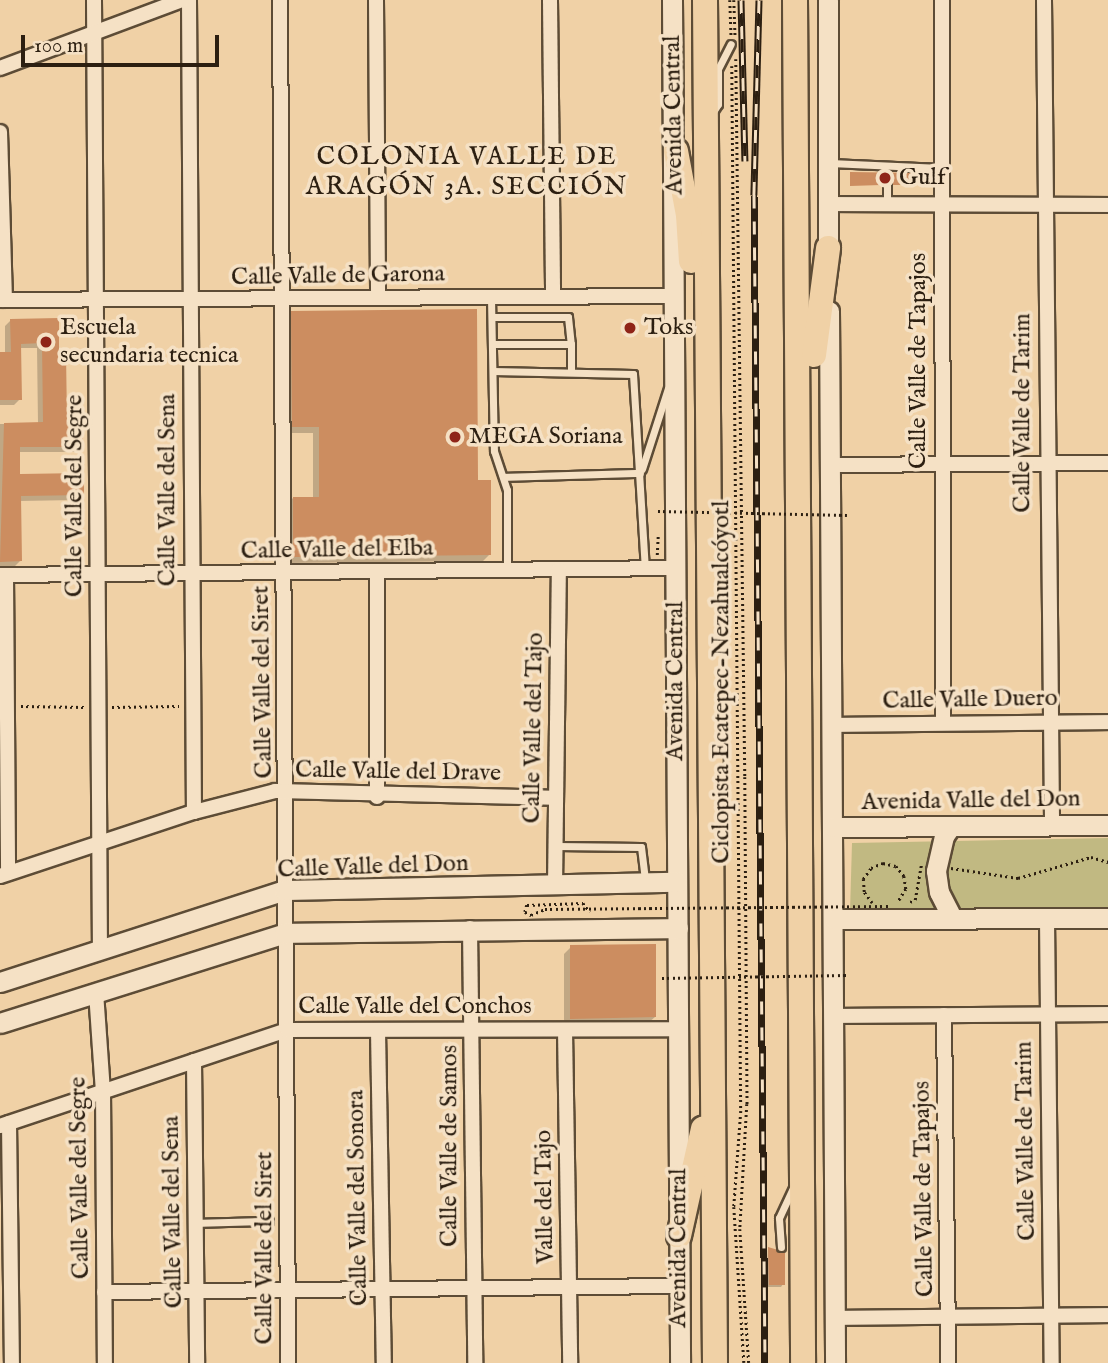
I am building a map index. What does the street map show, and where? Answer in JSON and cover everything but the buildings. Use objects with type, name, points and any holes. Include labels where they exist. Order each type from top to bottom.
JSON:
[{"type":"highway","name":"Avenida Central","points":[[705,0],[715,1363]]},
{"type":"highway","points":[[796,0],[803,1363]]},
{"type":"highway","points":[[676,151],[688,215],[692,270],[706,327]]},
{"type":"highway","points":[[800,484],[828,248]]},
{"type":"highway","points":[[679,1236],[713,1088]]},
{"type":"main road","name":"Avenida Central","points":[[672,0],[676,151],[675,568],[680,1363]]},
{"type":"main road","points":[[828,0],[835,919],[835,1363]]},
{"type":"main road","name":"Avenida Valle del Don","points":[[834,827],[1108,825]]},
{"type":"main road","points":[[951,827],[936,865],[939,892],[952,918]]},
{"type":"main road","name":"Calle Valle del Don","points":[[0,982],[284,890],[555,887],[677,882]]},
{"type":"main road","points":[[835,919],[886,911],[952,918],[1108,918]]},
{"type":"main road","points":[[0,1023],[285,933],[470,928],[678,928]]},
{"type":"street","name":"Calle Valle del Segre","points":[[94,0],[100,950]]},
{"type":"street","points":[[0,68],[183,0]]},
{"type":"street","name":"Calle Valle del Sena","points":[[189,0],[194,812]]},
{"type":"street","name":"Calle Valle del Siret","points":[[280,0],[288,794],[284,890],[288,1363]]},
{"type":"street","points":[[376,0],[378,298]]},
{"type":"street","points":[[550,0],[553,296]]},
{"type":"street","name":"Calle Valle de Tapajos","points":[[942,0],[943,722]]},
{"type":"street","name":"Calle Valle de Tarim","points":[[1044,0],[1048,721],[1052,825]]},
{"type":"street","points":[[0,132],[2,300]]},
{"type":"street","points":[[829,204],[1108,205]]},
{"type":"street","name":"Calle Valle de Garona","points":[[2,300],[676,296]]},
{"type":"street","points":[[831,465],[1108,463]]},
{"type":"street","name":"Calle Valle del Elba","points":[[3,575],[675,568]]},
{"type":"street","name":"Calle Valle del Tajo","points":[[555,887],[559,570]]},
{"type":"street","points":[[377,572],[377,797]]},
{"type":"street","points":[[3,575],[4,874]]},
{"type":"street","name":"Calle Valle Duero","points":[[833,725],[1108,722]]},
{"type":"street","name":"Calle Valle del Drave","points":[[4,874],[101,845],[194,812],[263,793],[556,798]]},
{"type":"street","name":"Calle Valle de Tarim","points":[[1047,919],[1045,1016],[1052,1363]]},
{"type":"street","name":"Calle Valle de Samos","points":[[470,928],[475,1363]]},
{"type":"street","name":"Calle Valle del Segre","points":[[96,992],[103,1091],[105,1363]]},
{"type":"street","points":[[835,1016],[1108,1014]]},
{"type":"street","name":"Calle Valle de Tapajos","points":[[944,1015],[948,1363]]},
{"type":"street","name":"Calle Valle del Conchos","points":[[5,1125],[287,1030],[678,1029]]},
{"type":"street","name":"Valle del Tajo","points":[[565,1030],[570,1363]]},
{"type":"street","name":"Calle Valle del Sonora","points":[[378,1031],[384,1363]]},
{"type":"street","name":"Calle Valle del Sena","points":[[194,1061],[197,1363]]},
{"type":"street","points":[[5,1125],[12,1363]]},
{"type":"street","points":[[104,1292],[680,1286]]},
{"type":"street","points":[[835,1318],[1108,1315]]},
{"type":"lane","points":[[706,120],[718,104],[718,69],[734,44]]},
{"type":"lane","points":[[829,163],[887,168],[941,168]]},
{"type":"lane","points":[[887,185],[887,204]]},
{"type":"lane","points":[[491,298],[494,451],[504,477],[507,571]]},
{"type":"lane","points":[[492,317],[568,317],[571,372]]},
{"type":"lane","points":[[492,344],[571,344]]},
{"type":"lane","points":[[640,473],[651,431],[675,370]]},
{"type":"lane","points":[[493,371],[633,374],[645,569]]},
{"type":"lane","points":[[504,477],[640,473]]},
{"type":"lane","points":[[556,846],[641,847],[645,884]]},
{"type":"lane","points":[[781,1247],[779,1218],[802,1168]]},
{"type":"lane","points":[[195,1223],[269,1221]]},
{"type":"path","name":"Ciclopista Ecatepec-Nezahualcóyotl","points":[[732,0],[741,1111],[734,1207],[744,1363]]},
{"type":"path","points":[[732,0],[741,226],[746,777],[747,1104],[740,1230],[749,1363]]},
{"type":"path","points":[[658,512],[847,515]]},
{"type":"path","points":[[643,929],[641,916],[593,915],[583,903],[527,905],[525,912],[531,915],[545,909],[886,911],[915,900],[918,866],[936,865],[1018,878],[1091,857],[1108,862]]},
{"type":"path","points":[[883,863],[896,866],[906,882],[900,900],[886,911],[867,898],[862,885],[866,873],[883,863]]},
{"type":"path","points":[[662,978],[847,975]]},
{"type":"shaded area","points":[[1108,838],[1108,908],[850,912],[852,843]]},
{"type":"railway","points":[[741,0],[745,161]]},
{"type":"railway","points":[[759,0],[754,195],[765,1363]]},
{"type":"place","name":"Gulf","points":[[885,178]]},
{"type":"place","name":"Toks","points":[[630,328]]},
{"type":"place","name":"Escuela secundaria tecnica","points":[[46,342]]},
{"type":"place","name":"MEGA Soriana","points":[[455,437]]},
{"type":"district","name":"COLONIA VALLE DE ARAGÓN 3A. SECCIÓN","points":[[467,172]]}]
